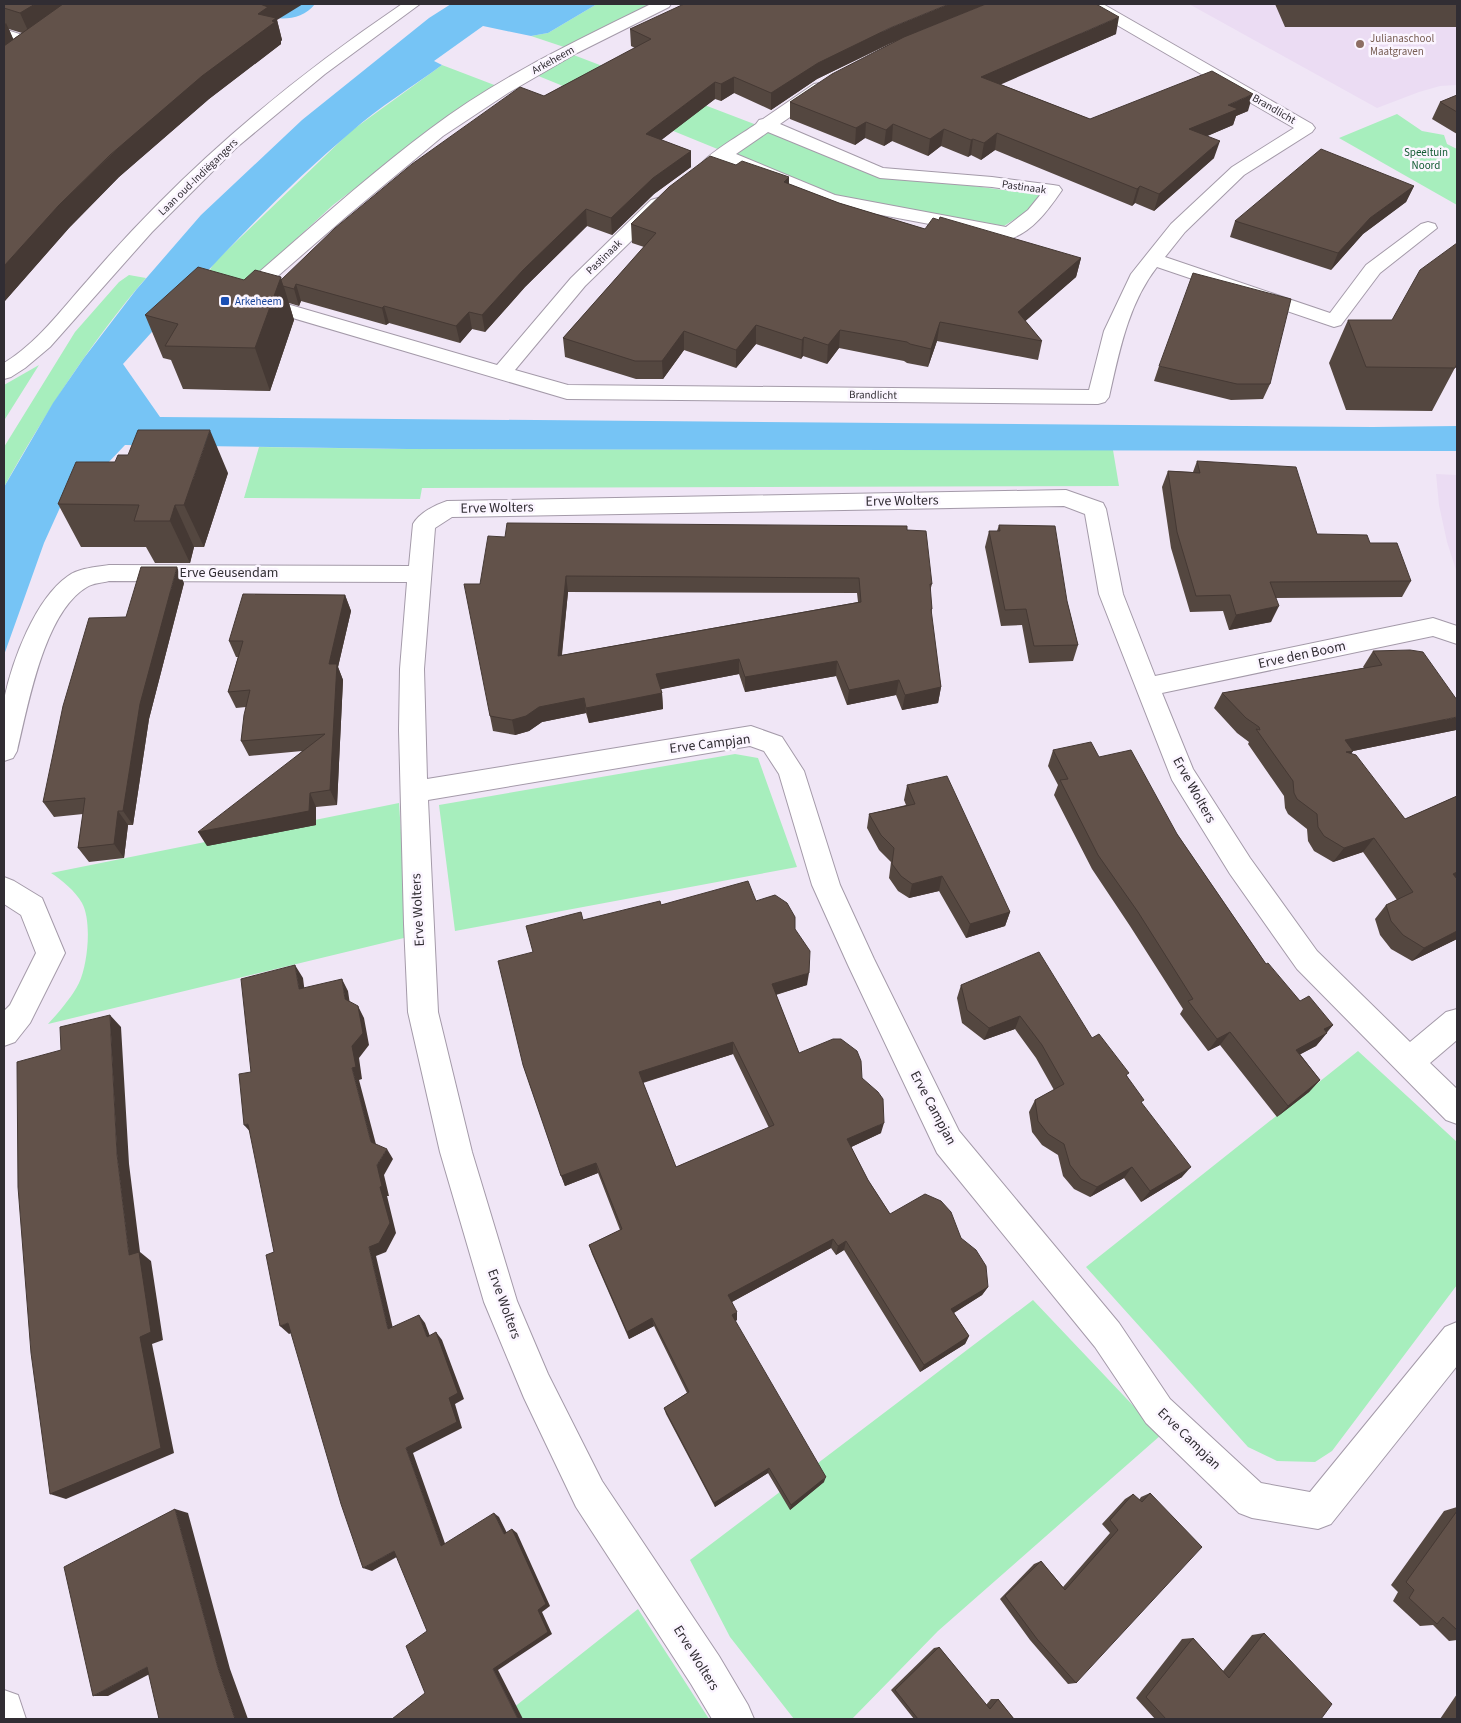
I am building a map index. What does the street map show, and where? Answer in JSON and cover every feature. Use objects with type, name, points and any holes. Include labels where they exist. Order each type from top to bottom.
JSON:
[{"type":"street","name":"Laan oud-Indiëgangers","points":[[4,372],[44,342],[97,281],[176,196],[240,137],[298,87],[354,43],[412,4]]},
{"type":"street","name":"Arkeheem","points":[[501,373],[242,296],[437,132],[502,89],[571,50],[663,4]]},
{"type":"street","name":"Brandlicht","points":[[501,373],[567,392],[1098,397],[1114,331],[1138,278],[1178,228],[1238,171],[1306,128],[1092,4]]},
{"type":"street","points":[[4,34],[32,43]]},
{"type":"street","points":[[4,64],[46,34]]},
{"type":"street","points":[[700,172],[766,124],[833,81]]},
{"type":"street","name":"Pastinaak","points":[[722,155],[830,200],[1008,233],[1035,214],[1053,190],[992,182],[880,173],[766,124]]},
{"type":"street","name":"Pastinaak","points":[[501,373],[578,282],[670,194]]},
{"type":"street","points":[[1154,260],[1334,321],[1373,269],[1428,228]]},
{"type":"street","name":"Erve Wolters","points":[[734,1719],[590,1494],[536,1386],[501,1302],[456,1152],[424,1012],[417,906],[413,792],[412,669],[424,524],[447,509],[1066,498],[1095,509],[1111,594],[1181,773],[1240,866],[1307,960],[1410,1060],[1457,1110]]},
{"type":"street","name":"Erve Geusendam","points":[[4,751],[30,655],[57,600],[78,581],[109,573],[420,574]]},
{"type":"street","name":"Erve den Boom","points":[[1147,687],[1433,627],[1457,635]]},
{"type":"street","name":"Erve Campjan","points":[[413,792],[752,736],[773,744],[791,771],[830,894],[862,965],[948,1142],[1107,1335],[1158,1411],[1252,1500],[1318,1511],[1457,1339]]},
{"type":"street","points":[[4,889],[32,908],[51,953],[20,1014],[4,1032]]},
{"type":"street","points":[[1410,1060],[1457,1022]]},
{"type":"street","points":[[4,1710],[6,1719]]},
{"type":"shaded area","name":"Julianaschool Maatgraven","points":[[1189,4],[1457,4],[1457,85],[1440,86],[1419,92],[1377,108]]},
{"type":"shaded area","points":[[1436,474],[1457,475],[1457,573],[1447,542],[1439,505]]},
{"type":"green space","points":[[597,4],[650,4],[564,47],[531,36],[548,33]]},
{"type":"green space","points":[[571,54],[767,129],[883,178],[974,186],[1040,195],[1026,212],[1004,226],[830,195],[536,75]]},
{"type":"green space","points":[[442,65],[497,86],[426,134],[333,205],[242,289],[205,277],[215,262],[351,131]]},
{"type":"green space","name":"Speeltuin Noord","points":[[1397,114],[1422,131],[1444,135],[1447,144],[1457,149],[1457,205],[1339,138]]},
{"type":"green space","points":[[129,275],[146,278],[106,327],[70,379],[4,487],[4,447],[75,332],[119,282]]},
{"type":"green space","points":[[39,365],[5,419],[4,419],[4,385]]},
{"type":"green space","points":[[259,447],[1113,450],[1119,486],[422,488],[420,499],[244,498]]},
{"type":"green space","points":[[735,754],[758,758],[797,867],[455,931],[439,805]]},
{"type":"green space","points":[[399,803],[408,937],[48,1024],[69,999],[79,983],[85,965],[88,943],[87,920],[82,903],[68,886],[51,873]]},
{"type":"green space","points":[[1358,1051],[1457,1142],[1457,1285],[1332,1451],[1315,1462],[1277,1461],[1248,1447],[1086,1267]]},
{"type":"green space","points":[[1033,1300],[1161,1435],[938,1631],[852,1719],[794,1719],[730,1637],[690,1560]]},
{"type":"green space","points":[[638,1609],[709,1719],[499,1719]]},
{"type":"water","points":[[222,4],[315,4],[306,12],[295,17],[271,18]]},
{"type":"water","points":[[451,4],[597,4],[548,33],[531,36],[483,26],[434,61],[442,65],[362,123],[290,187],[205,274],[123,364],[160,417],[1373,427],[1457,426],[1457,451],[407,449],[125,445],[86,486],[63,501],[44,543],[4,655],[4,487],[53,403],[84,358],[136,290],[201,215],[302,120],[429,18]]},
{"type":"building","points":[[4,4],[35,4],[20,13],[4,8]]},
{"type":"building","points":[[63,4],[260,4],[268,7],[258,14],[276,18],[272,21],[275,22],[202,76],[110,155],[59,205],[4,266],[4,46]]},
{"type":"building","points":[[684,4],[949,4],[890,28],[818,63],[771,93],[734,77],[721,84],[715,82],[646,134],[691,151],[653,178],[611,218],[586,209],[523,270],[482,315],[469,312],[456,326],[296,284],[294,289],[283,286],[281,280],[335,228],[412,164],[520,87],[544,96],[651,39],[630,29]]},
{"type":"building","points":[[986,4],[1096,4],[1119,17],[981,77],[1090,119],[1212,71],[1253,94],[1228,105],[1238,109],[1189,129],[1220,141],[1159,194],[1140,186],[1137,189],[997,133],[984,143],[944,129],[930,139],[893,124],[886,130],[866,122],[856,128],[790,102],[832,74],[904,37]]},
{"type":"building","points":[[1457,95],[1457,112],[1440,102]]},
{"type":"building","points":[[1321,149],[1414,186],[1370,218],[1338,253],[1235,221]]},
{"type":"building","points":[[710,156],[736,165],[742,161],[789,177],[784,182],[839,203],[925,229],[933,218],[939,220],[940,217],[1081,258],[1018,312],[1042,341],[940,322],[931,349],[907,342],[840,330],[828,345],[804,337],[802,340],[756,325],[736,350],[684,331],[662,361],[635,361],[563,338],[656,233],[631,224],[669,187]]},
{"type":"building","points":[[1457,243],[1457,364],[1455,368],[1366,367],[1348,320],[1392,320],[1420,270]]},
{"type":"building","points":[[198,267],[244,280],[255,270],[281,277],[255,348],[165,346],[178,324],[145,315]]},
{"type":"building","points":[[1193,273],[1291,299],[1270,384],[1237,384],[1159,366]]},
{"type":"building","points":[[138,430],[210,430],[184,505],[175,505],[170,521],[134,521],[139,505],[58,504],[76,462],[115,462],[118,455],[128,455]]},
{"type":"building","points":[[1197,461],[1296,467],[1317,534],[1367,535],[1370,543],[1397,543],[1411,581],[1270,582],[1279,606],[1236,615],[1230,595],[1196,596],[1177,532],[1168,471],[1200,473]]},
{"type":"building","points":[[507,523],[907,526],[907,530],[926,531],[932,584],[930,584],[931,609],[941,687],[905,695],[899,680],[849,690],[837,661],[745,677],[739,659],[656,674],[662,693],[586,708],[584,698],[539,707],[526,716],[512,720],[490,716],[464,584],[480,584],[488,536],[505,537]],"holes":[[[566,576],[859,578],[861,602],[558,656]]]},
{"type":"building","points":[[999,525],[1055,526],[1067,601],[1078,645],[1034,646],[1026,609],[1005,610],[989,531],[1000,531]]},
{"type":"building","points":[[141,567],[177,567],[140,704],[123,811],[118,811],[114,844],[78,848],[85,798],[43,802],[63,706],[89,618],[126,617]]},
{"type":"building","points":[[243,594],[345,595],[329,664],[337,664],[330,790],[310,793],[309,811],[198,832],[325,734],[241,741],[244,715],[250,690],[228,692],[243,641],[229,641]]},
{"type":"building","points":[[1410,650],[1423,652],[1457,700],[1457,717],[1345,740],[1353,751],[1346,752],[1356,755],[1405,819],[1457,796],[1457,872],[1453,874],[1457,879],[1457,931],[1424,948],[1403,935],[1391,921],[1386,905],[1413,892],[1374,838],[1344,848],[1324,836],[1318,827],[1317,814],[1297,799],[1294,793],[1293,781],[1256,729],[1260,730],[1259,727],[1246,718],[1222,693],[1382,665],[1373,651]]},
{"type":"building","points":[[1091,742],[1099,757],[1131,750],[1177,834],[1266,964],[1268,963],[1300,1001],[1309,996],[1333,1025],[1324,1029],[1327,1033],[1296,1050],[1320,1080],[1288,1106],[1230,1032],[1217,1039],[1188,1001],[1193,999],[1138,912],[1098,855],[1060,780],[1068,779],[1053,750]]},
{"type":"building","points":[[947,776],[1010,912],[970,924],[942,876],[912,884],[901,876],[892,864],[894,848],[881,835],[869,814],[915,804],[907,785]]},
{"type":"building","points":[[748,881],[756,901],[775,895],[787,903],[795,917],[795,929],[810,951],[809,973],[772,984],[799,1053],[833,1039],[841,1039],[857,1051],[861,1061],[862,1078],[883,1099],[884,1123],[847,1139],[868,1180],[890,1214],[925,1194],[941,1201],[951,1212],[961,1238],[976,1250],[986,1266],[988,1287],[951,1309],[969,1336],[924,1365],[846,1241],[838,1246],[833,1239],[728,1295],[737,1312],[732,1315],[826,1477],[791,1505],[769,1468],[714,1503],[664,1408],[689,1392],[652,1318],[627,1332],[589,1245],[622,1229],[596,1163],[561,1176],[523,1065],[498,961],[533,952],[526,926],[581,912],[583,920],[660,901],[661,905]],"holes":[[[733,1042],[774,1125],[676,1167],[639,1072]]]},
{"type":"building","points":[[1039,952],[1092,1038],[1099,1034],[1129,1073],[1126,1075],[1144,1100],[1141,1102],[1191,1167],[1150,1191],[1132,1167],[1097,1187],[1081,1179],[1070,1165],[1064,1144],[1048,1134],[1038,1121],[1035,1100],[1064,1084],[1042,1045],[1020,1016],[989,1028],[967,1010],[961,985]]},
{"type":"building","points":[[295,965],[299,989],[342,979],[345,999],[358,1006],[363,1033],[352,1046],[356,1067],[352,1068],[371,1142],[387,1149],[377,1165],[382,1186],[380,1187],[390,1223],[379,1243],[369,1247],[388,1329],[419,1315],[427,1337],[436,1332],[458,1393],[449,1398],[457,1422],[406,1448],[441,1546],[494,1513],[504,1534],[512,1529],[546,1604],[538,1610],[548,1632],[493,1669],[518,1719],[392,1719],[425,1693],[406,1646],[427,1631],[394,1551],[363,1568],[341,1504],[288,1323],[280,1326],[266,1255],[274,1252],[248,1124],[244,1125],[239,1074],[251,1072],[241,979]]},
{"type":"building","points":[[110,1015],[117,1154],[129,1255],[139,1252],[151,1332],[140,1337],[161,1448],[50,1494],[31,1353],[18,1187],[17,1062],[61,1050],[60,1027]]},
{"type":"building","points":[[1150,1493],[1202,1547],[1076,1683],[1037,1639],[1005,1596],[1041,1561],[1065,1590],[1118,1530],[1110,1520],[1133,1494],[1142,1502]]},
{"type":"building","points":[[175,1509],[218,1668],[235,1719],[159,1719],[147,1667],[93,1696],[64,1567]]},
{"type":"building","points":[[1457,1511],[1457,1630],[1443,1617],[1437,1624],[1409,1598],[1414,1590],[1406,1582]]},
{"type":"building","points":[[1264,1633],[1332,1704],[1321,1719],[1166,1719],[1146,1697],[1193,1638],[1229,1678]]},
{"type":"building","points":[[939,1647],[990,1709],[998,1699],[1014,1719],[918,1719],[895,1690]]},
{"type":"place","name":"Julianaschool Maatgraven","points":[[1360,44]]},
{"type":"place","name":"Arkeheem","points":[[225,301]]}]
